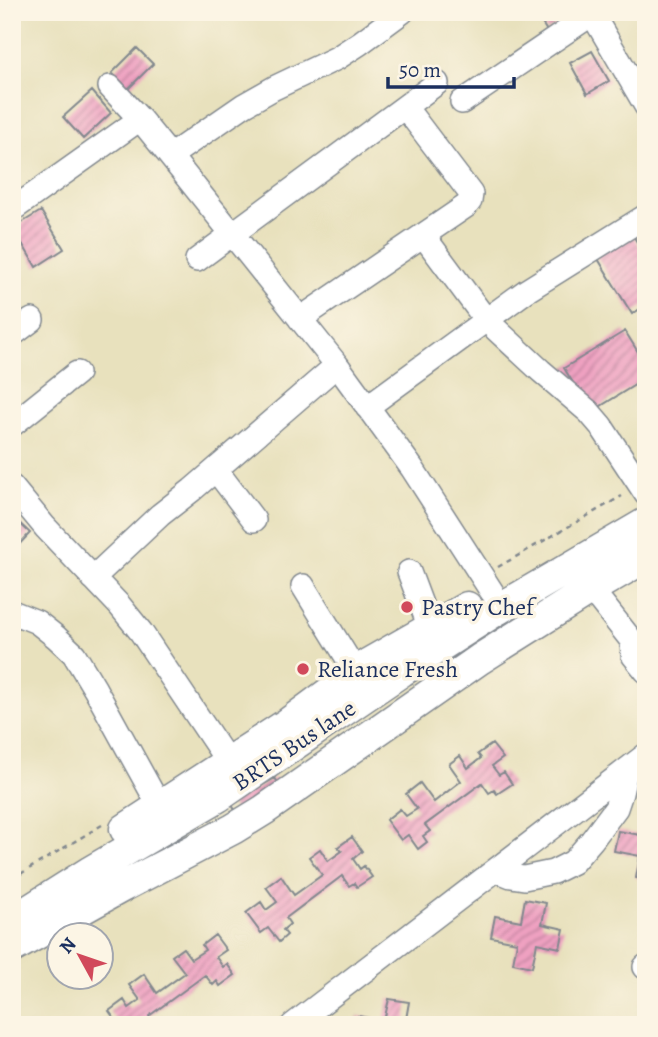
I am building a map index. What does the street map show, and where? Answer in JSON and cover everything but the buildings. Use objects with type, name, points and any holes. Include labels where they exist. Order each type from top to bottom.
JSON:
[{"type":"main road","points":[[12,901],[288,723],[356,672],[646,505]]},
{"type":"main road","name":"BRTS Bus lane","points":[[12,921],[218,797],[391,678],[497,610],[646,523]]},
{"type":"main road","points":[[12,948],[264,810],[480,659],[646,557]]},
{"type":"street","points":[[170,156],[274,88],[337,58],[402,12]]},
{"type":"street","points":[[462,102],[593,13],[642,92]]},
{"type":"street","points":[[197,260],[438,83]]},
{"type":"street","points":[[110,87],[140,119],[234,234],[337,365],[412,468],[492,592]]},
{"type":"street","points":[[300,319],[471,201],[471,194],[405,107]]},
{"type":"street","points":[[12,210],[140,119]]},
{"type":"street","points":[[367,407],[526,291],[646,216]]},
{"type":"street","points":[[423,235],[486,320],[541,372],[589,412],[615,445],[646,494]]},
{"type":"street","points":[[12,335],[32,320]]},
{"type":"street","points":[[93,578],[141,531],[337,365]]},
{"type":"street","points":[[12,425],[77,373]]},
{"type":"street","points":[[216,470],[254,520]]},
{"type":"street","points":[[12,487],[141,632],[228,762]]},
{"type":"street","points":[[409,572],[430,628]]},
{"type":"street","points":[[303,586],[356,672]]},
{"type":"street","points":[[591,589],[639,643],[633,655],[646,671]]},
{"type":"street","points":[[12,612],[37,622],[74,654],[160,807]]},
{"type":"street","points":[[300,1023],[646,755]]},
{"type":"street","points":[[496,870],[524,878],[553,872],[573,862],[615,808],[626,771]]},
{"type":"place","name":"Pastry Chef","points":[[407,607]]},
{"type":"place","name":"Reliance Fresh","points":[[303,669]]}]
